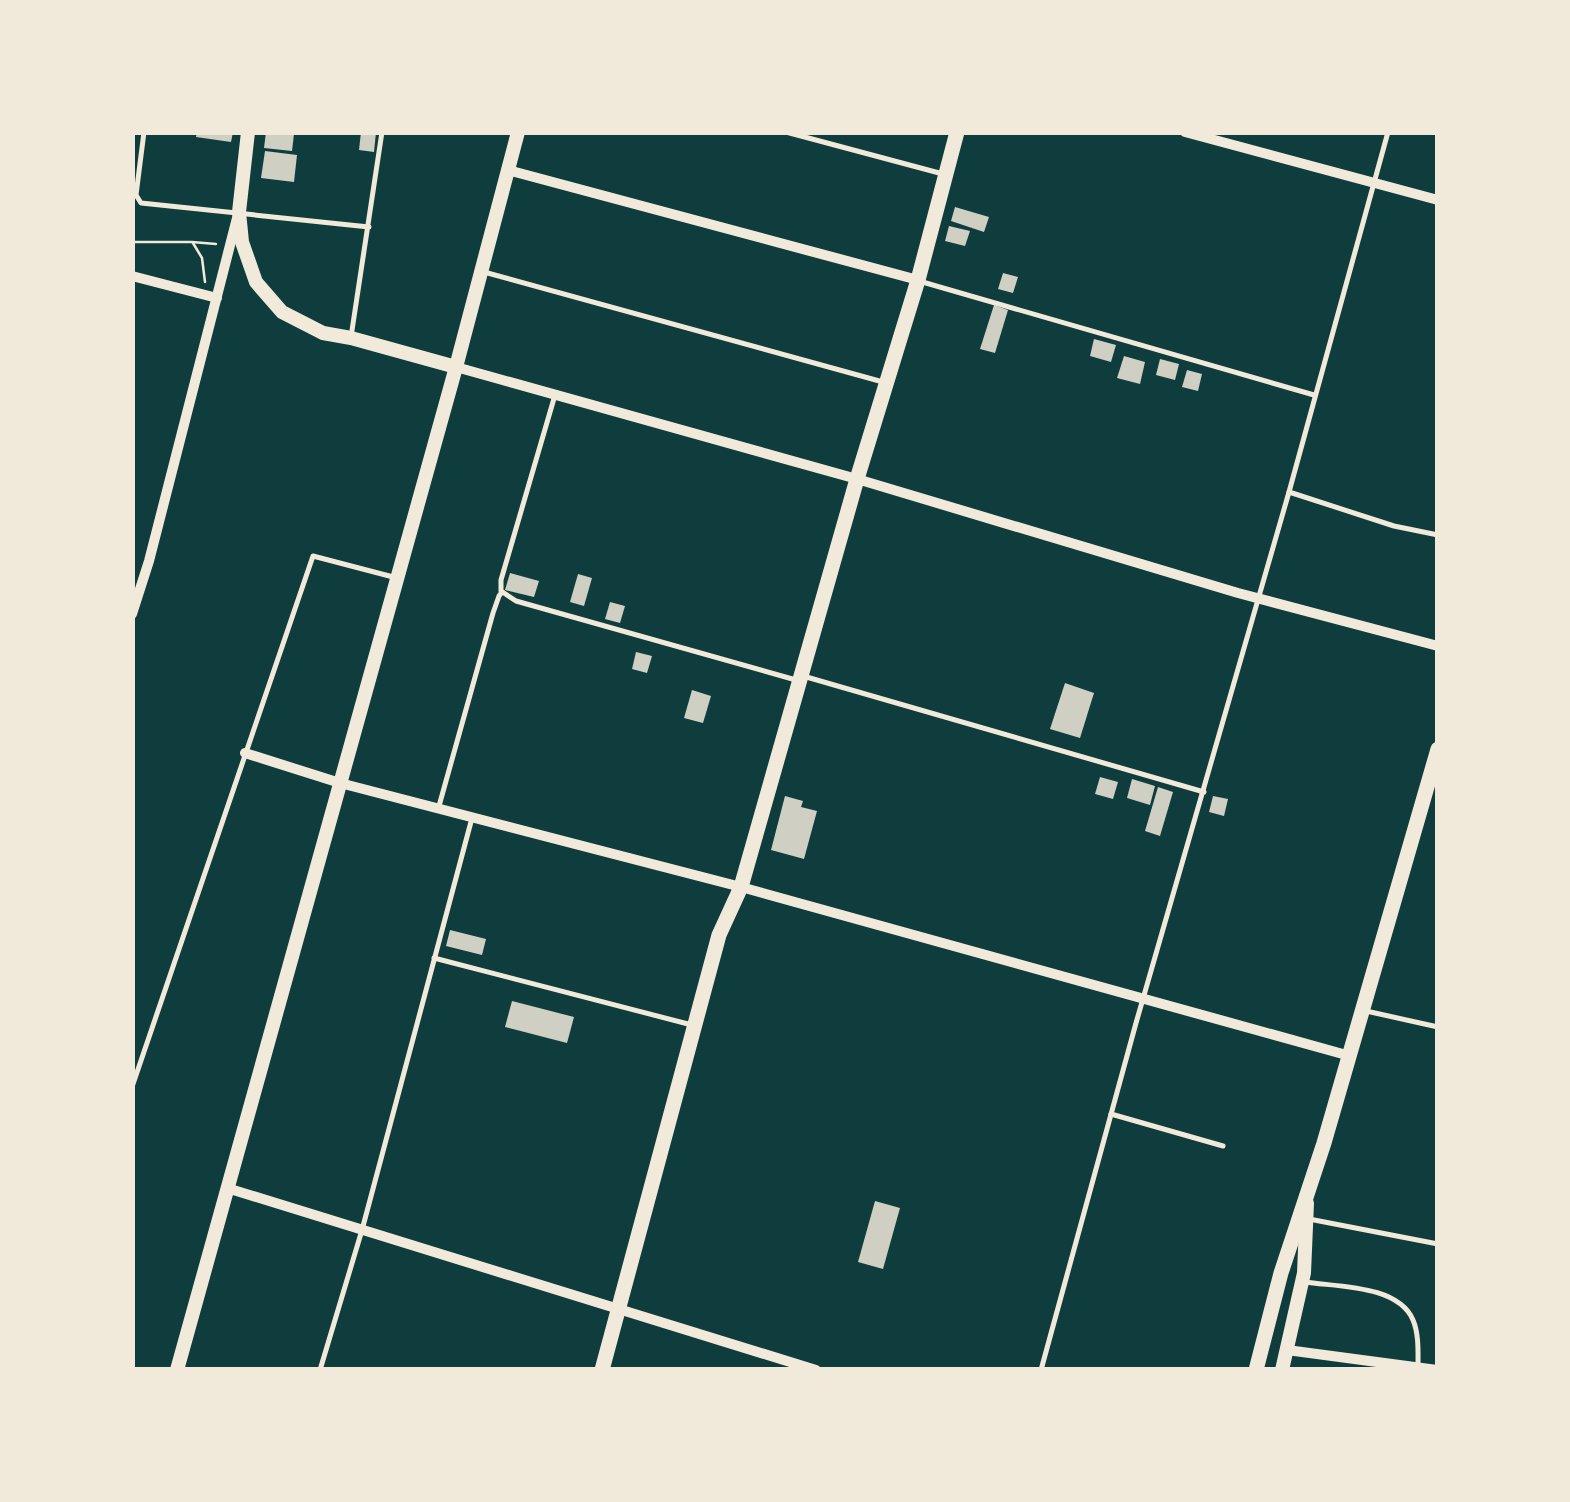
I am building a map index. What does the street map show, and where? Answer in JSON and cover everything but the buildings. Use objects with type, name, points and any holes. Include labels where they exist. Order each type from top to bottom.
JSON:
[{"type":"main road","points":[[602,1370],[719,935],[741,887],[958,132]]},
{"type":"main road","points":[[1256,1370],[1281,1273],[1350,1056],[1438,749]]},
{"type":"street","points":[[132,614],[149,561],[211,297],[238,212],[248,132]]},
{"type":"street","points":[[177,1370],[518,132]]},
{"type":"street","points":[[1184,132],[1438,200]]},
{"type":"street","points":[[508,170],[918,280]]},
{"type":"street","points":[[238,212],[242,242],[256,282],[282,312],[323,333],[857,479],[1259,599],[1438,646]]},
{"type":"street","points":[[132,276],[211,297]]},
{"type":"street","points":[[245,753],[340,783],[741,887],[1350,1056]]},
{"type":"street","points":[[227,1188],[816,1370]]},
{"type":"street","points":[[1282,1370],[1302,1282],[1307,1198]]},
{"type":"street","points":[[1287,1350],[1437,1370]]},
{"type":"lane","points":[[144,132],[136,195],[141,204],[369,227]]},
{"type":"lane","points":[[351,338],[382,132]]},
{"type":"lane","points":[[786,132],[946,174]]},
{"type":"lane","points":[[1042,1370],[1388,132]]},
{"type":"lane","points":[[481,271],[886,383]]},
{"type":"lane","points":[[918,280],[1314,395]]},
{"type":"lane","points":[[438,809],[555,395]]},
{"type":"lane","points":[[1289,492],[1438,536]]},
{"type":"lane","points":[[132,1086],[313,556],[397,578]]},
{"type":"lane","points":[[502,592],[516,601],[1204,792]]},
{"type":"lane","points":[[320,1370],[362,1230],[472,818]]},
{"type":"lane","points":[[434,958],[695,1026]]},
{"type":"lane","points":[[1363,1010],[1438,1028]]},
{"type":"lane","points":[[1112,1114],[1223,1146]]},
{"type":"lane","points":[[1306,1218],[1438,1244]]},
{"type":"lane","points":[[1302,1282],[1378,1292],[1396,1301],[1414,1323],[1418,1367]]},
{"type":"path","points":[[132,242],[216,244]]},
{"type":"path","points":[[192,242],[202,258],[211,297]]}]
